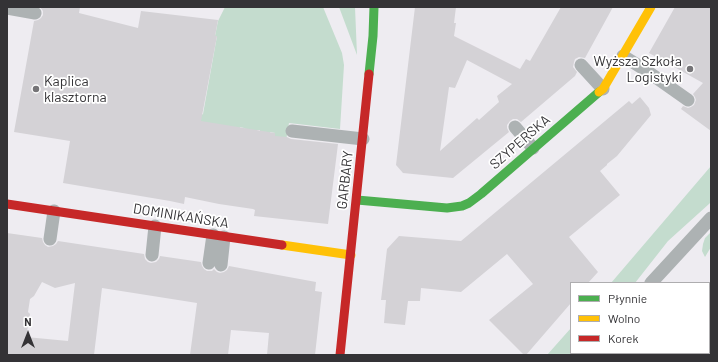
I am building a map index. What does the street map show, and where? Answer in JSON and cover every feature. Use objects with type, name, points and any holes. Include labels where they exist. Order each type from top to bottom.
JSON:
[{"type":"street","name":"GARBARY","points":[[340,355],[363,139],[374,7]]},
{"type":"street","name":"SZYPERSKA","points":[[357,200],[447,208],[454,208],[469,203],[603,89],[651,7]]},
{"type":"street","name":"DOMINIKAŃSKA","points":[[7,204],[350,255]]},
{"type":"lane","points":[[7,8],[35,13]]},
{"type":"lane","points":[[623,56],[688,100]]},
{"type":"lane","points":[[581,65],[603,89]]},
{"type":"lane","points":[[515,127],[533,148]]},
{"type":"lane","points":[[292,131],[363,139]]},
{"type":"lane","points":[[50,240],[54,211]]},
{"type":"lane","points":[[652,282],[711,218]]},
{"type":"lane","points":[[152,255],[155,226]]},
{"type":"lane","points":[[215,264],[218,236]]},
{"type":"green space","points":[[225,7],[323,7],[342,53],[344,65],[340,129],[289,123],[286,141],[274,139],[275,133],[270,132],[270,136],[260,134],[260,130],[255,130],[255,134],[240,127],[239,132],[202,126],[199,116],[203,114],[217,36],[215,36],[218,21]]},
{"type":"green space","points":[[339,7],[355,7],[357,55]]},
{"type":"green space","points":[[711,166],[711,202],[668,241],[636,282],[612,282]]},
{"type":"green space","points":[[711,232],[711,247],[705,257],[702,251],[703,244],[705,238]]},
{"type":"green space","points":[[570,329],[570,354],[581,355],[547,355]]},
{"type":"building","points":[[40,7],[80,7],[79,13],[138,28],[141,11],[218,20],[215,36],[217,36],[201,121],[275,133],[275,136],[287,137],[291,139],[338,144],[328,224],[254,216],[255,210],[253,209],[185,197],[184,204],[63,183],[70,141],[14,132],[34,21],[41,18],[43,15],[43,11]]},
{"type":"building","points":[[415,7],[456,7],[454,36],[520,69],[526,59],[530,61],[561,7],[613,7],[585,58],[579,57],[575,59],[573,67],[577,72],[575,76],[521,122],[517,119],[510,121],[507,125],[509,132],[453,178],[403,173],[396,165]],"holes":[[[467,60],[512,84],[497,96],[499,102],[479,120],[477,118],[440,151],[449,87],[455,88]]]},
{"type":"building","name":"Wyższa Szkoła Logistyki","points":[[675,7],[711,7],[711,131],[681,109],[683,106],[688,108],[694,105],[696,100],[693,94],[703,83],[649,53]]},
{"type":"building","points":[[640,97],[649,108],[651,115],[617,156],[600,171],[620,195],[569,237],[598,272],[589,282],[570,282],[570,304],[526,355],[524,355],[489,320],[533,284],[507,254],[461,292],[421,288],[420,301],[408,301],[405,325],[384,323],[386,300],[381,300],[387,249],[399,236],[461,241],[629,101],[632,104]]},
{"type":"building","points":[[7,233],[42,238],[45,245],[48,247],[53,246],[58,241],[144,254],[145,259],[151,263],[156,262],[160,256],[201,262],[204,269],[207,271],[212,271],[214,269],[220,273],[227,270],[229,266],[316,282],[315,291],[322,292],[315,355],[267,355],[269,333],[231,330],[228,355],[190,355],[197,303],[102,288],[94,355],[7,355]],"holes":[[[42,282],[55,288],[75,283],[68,341],[26,337],[30,314],[28,312],[30,299],[34,296]]]},
{"type":"traffic: fast","points":[[369,74],[374,7]]},
{"type":"traffic: fast","points":[[357,200],[447,208],[462,206],[469,203],[599,92]]},
{"type":"traffic: slow","points":[[599,92],[603,89],[651,7]]},
{"type":"traffic: slow","points":[[282,245],[351,255]]},
{"type":"traffic: jam","points":[[340,355],[369,74]]},
{"type":"traffic: jam","points":[[7,204],[282,245]]},
{"type":"place","name":"Wyższa Szkoła Logistyki","points":[[690,69]]},
{"type":"place","name":"Kaplica klasztorna","points":[[36,89]]}]
